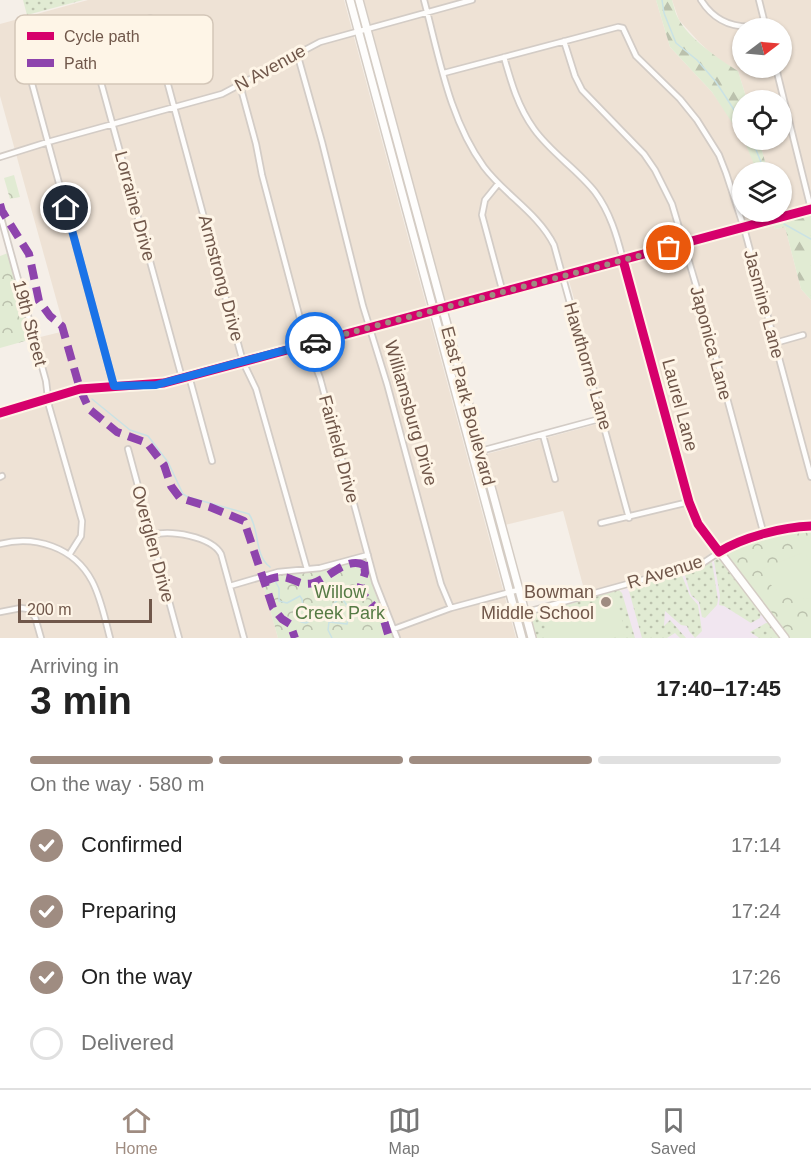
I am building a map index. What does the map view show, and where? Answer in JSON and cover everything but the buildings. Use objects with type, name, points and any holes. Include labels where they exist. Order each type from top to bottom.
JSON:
[{"type":"street","name":"East Park Boulevard","points":[[350,0],[362,29],[477,452],[531,638]]},
{"type":"street","name":"East Park Boulevard","points":[[359,0],[362,29]]},
{"type":"street","name":"Hawthorne Lane","points":[[424,0],[460,123],[480,160],[498,184],[537,221],[554,245],[629,518]]},
{"type":"street","name":"N Avenue","points":[[0,157],[222,94],[320,42],[472,0]]},
{"type":"street","points":[[701,0],[713,15],[732,24]]},
{"type":"street","points":[[759,0],[764,18]]},
{"type":"street","name":"Jasmine Lane","points":[[444,74],[618,27],[623,28],[636,56],[680,99],[701,126],[719,155],[744,228],[811,477]]},
{"type":"street","name":"Japonica Lane","points":[[564,41],[582,90],[637,145],[655,170],[672,204],[764,535]]},
{"type":"street","name":"Williamsburg Drive","points":[[297,53],[441,584],[451,608]]},
{"type":"street","name":"Laurel Lane","points":[[504,57],[515,94],[524,113],[545,143],[595,191],[613,227],[689,502],[698,524],[785,638]]},
{"type":"street","points":[[0,413],[82,388],[156,385],[811,209],[778,78]]},
{"type":"street","points":[[32,84],[114,386]]},
{"type":"street","name":"Lorraine Drive","points":[[102,84],[185,377],[212,461]]},
{"type":"street","name":"Armstrong Drive","points":[[169,84],[243,362],[256,389],[307,569]]},
{"type":"street","name":"Fairfield Drive","points":[[240,85],[307,345],[320,378],[382,601],[397,638]]},
{"type":"street","points":[[498,184],[485,200],[482,215],[503,292]]},
{"type":"street","name":"19th Street","points":[[0,214],[46,381],[48,398],[82,526],[79,542],[69,555]]},
{"type":"street","points":[[775,343],[803,335]]},
{"type":"street","points":[[477,452],[603,418]]},
{"type":"street","points":[[543,435],[555,478]]},
{"type":"street","name":"Overglen Drive","points":[[128,449],[179,638]]},
{"type":"street","name":"East Park Boulevard","points":[[477,452],[498,549],[522,638]]},
{"type":"street","points":[[601,523],[689,502]]},
{"type":"street","name":"R Avenue","points":[[516,615],[703,563],[735,543],[793,527],[811,526]]},
{"type":"street","points":[[152,535],[170,532],[216,546],[221,554],[244,638]]},
{"type":"street","points":[[0,544],[14,540],[37,542],[50,545],[69,555],[85,570],[92,582],[100,600],[110,638]]},
{"type":"street","points":[[498,549],[506,546]]},
{"type":"street","points":[[230,586],[278,572],[320,568],[368,555]]},
{"type":"street","points":[[393,629],[451,608],[518,590]]},
{"type":"street","points":[[0,612],[28,609],[35,618],[41,638]]},
{"type":"shaded area","points":[[88,0],[344,0],[516,638],[394,638],[375,593],[367,561],[362,559],[318,572],[262,580],[278,638],[0,638],[0,407],[47,394],[32,339],[65,331],[0,96],[0,24],[15,20],[15,84],[213,84],[213,15],[33,15]]},
{"type":"shaded area","points":[[364,0],[656,0],[670,47],[712,92],[732,120],[732,150],[748,150],[754,162],[732,162],[732,222],[773,222],[775,229],[785,227],[801,289],[811,300],[811,521],[734,539],[701,560],[585,593],[563,511],[505,525],[487,454],[608,421],[566,270],[445,303]]},
{"type":"shaded area","points":[[672,0],[811,0],[811,204],[792,208],[792,162],[765,162],[762,150],[792,150],[792,90],[744,90],[740,78],[792,78],[792,18],[732,18],[732,67],[716,58],[679,20]]},
{"type":"shaded area","points":[[718,559],[780,638],[535,638],[529,615],[698,570]]},
{"type":"green space","points":[[23,0],[83,0],[27,15]]},
{"type":"green space","points":[[656,0],[672,0],[682,25],[696,40],[732,67],[732,78],[740,78],[744,90],[732,90],[732,123],[712,92],[670,47]]},
{"type":"green space","points":[[748,150],[762,150],[765,162],[753,162]]},
{"type":"green space","points":[[14,175],[20,197],[10,199],[4,178]]},
{"type":"green space","points":[[811,214],[811,300],[801,289],[785,227],[775,229],[773,223],[792,222],[792,218]]},
{"type":"green space","points":[[8,253],[32,339],[0,348],[0,256]]},
{"type":"green space","points":[[811,527],[811,638],[788,638],[780,624],[725,555],[725,552],[753,540]]},
{"type":"green space","points":[[802,553],[806,555],[811,568],[811,598],[803,599],[787,596],[775,589],[765,577],[762,569]]},
{"type":"green space","name":"Willow Creek Park","points":[[362,559],[367,561],[375,593],[394,638],[278,638],[262,580],[286,573],[318,572]]},
{"type":"green space","points":[[717,559],[723,562],[761,611],[760,618],[751,623],[719,605],[720,596],[714,561]]},
{"type":"green space","points":[[712,562],[718,600],[717,605],[705,618],[702,617],[699,602],[691,595],[684,572]]},
{"type":"green space","points":[[681,573],[690,596],[698,605],[702,631],[695,638],[687,626],[681,625],[665,611],[664,626],[670,620],[686,638],[680,638],[675,633],[667,638],[642,638],[629,591],[630,587]]},
{"type":"green space","name":"Bowman Middle School","points":[[619,590],[622,593],[635,638],[536,638],[531,615]]},
{"type":"green space","name":"Bowman Middle School","points":[[616,598],[626,634],[611,638],[548,638],[543,618]]},
{"type":"green space","points":[[770,623],[781,638],[759,638],[750,632]]},
{"type":"waterway","points":[[662,0],[664,13],[676,43],[697,60],[716,82],[732,107]]},
{"type":"waterway","points":[[756,150],[761,162]]},
{"type":"waterway","points":[[784,224],[811,239]]},
{"type":"waterway","points":[[92,399],[130,430],[148,436],[168,462],[183,494],[249,514],[255,527],[259,549],[270,567]]},
{"type":"waterway","points":[[274,579],[279,588],[279,601],[287,603],[300,596],[302,599],[303,604],[298,617],[301,622],[306,623],[312,620],[313,614],[329,610],[341,598],[348,607],[348,620],[347,624],[329,622],[328,630],[332,638]]},
{"type":"marked path","points":[[0,204],[29,254],[39,301],[50,316],[62,326],[80,389],[89,409],[117,432],[147,443],[164,465],[171,486],[180,498],[244,521],[273,608],[282,619],[290,624],[295,638]]},
{"type":"marked path","points":[[364,562],[362,593],[383,617],[388,634]]},
{"type":"marked path","points":[[264,582],[273,578],[286,577],[301,583],[313,583],[351,563],[364,565]]},
{"type":"cycle path","points":[[0,413],[80,389],[164,383],[811,209]]},
{"type":"cycle path","points":[[623,260],[689,502],[698,524],[719,552],[763,534],[788,528],[811,526]]},
{"type":"way so far","points":[[315,342],[669,248]]},
{"type":"place","name":"Bowman Middle School","points":[[606,602]]},
{"type":"route","points":[[66,208],[114,386],[156,385],[315,342]]}]
